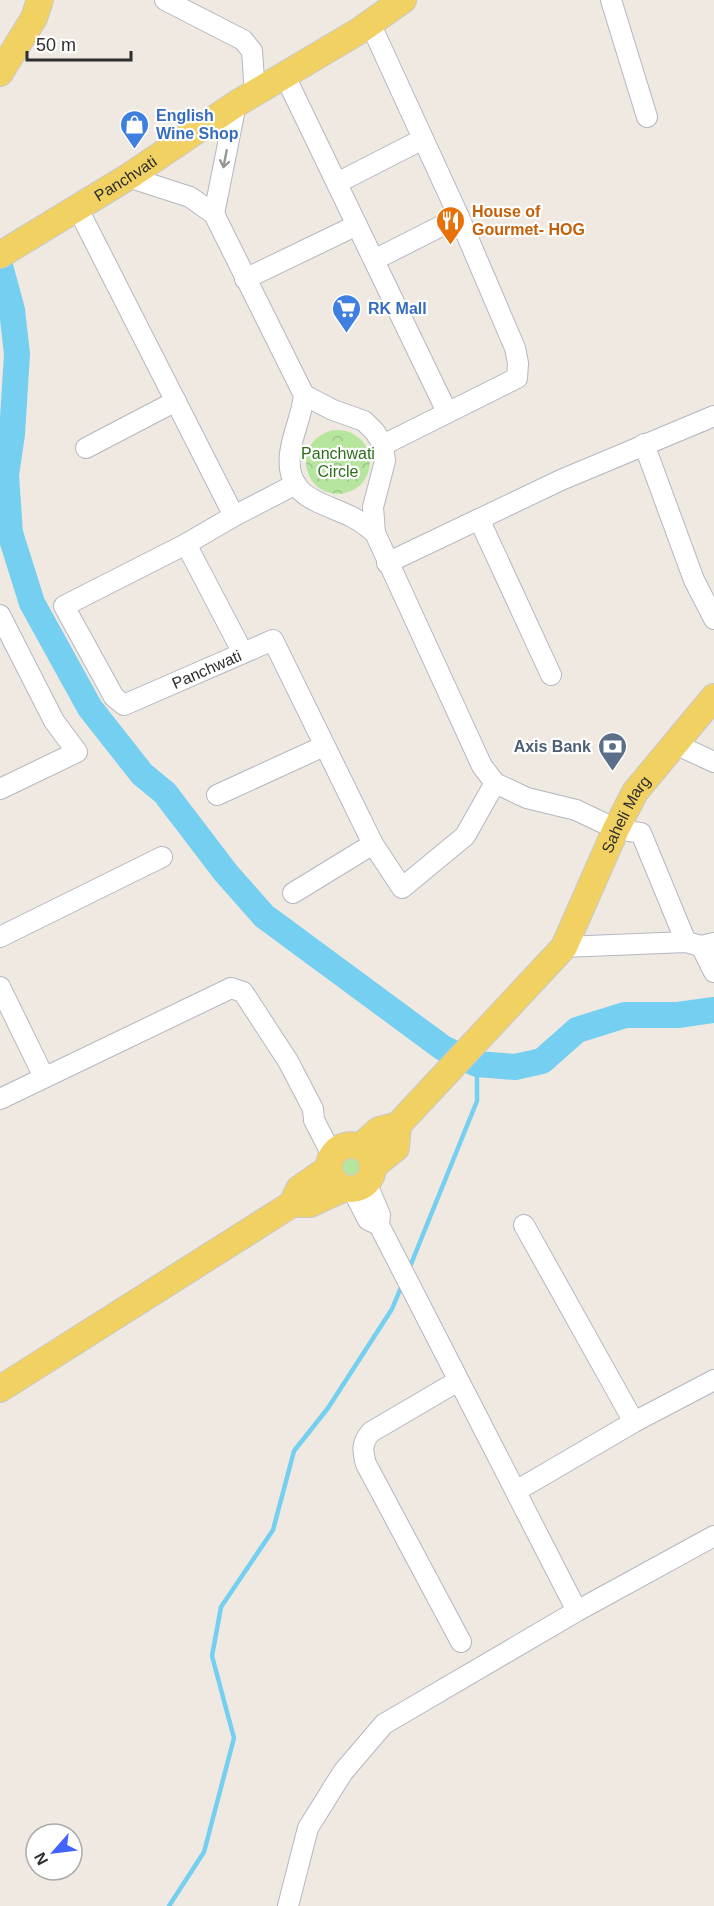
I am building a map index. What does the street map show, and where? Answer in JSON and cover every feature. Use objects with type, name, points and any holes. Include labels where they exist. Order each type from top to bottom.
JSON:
[{"type":"main road","points":[[0,73],[34,18],[40,0]]},
{"type":"main road","name":"Panchvati","points":[[0,255],[128,177],[245,98],[370,24],[403,0]]},
{"type":"main road","name":"Saheli Marg","points":[[350,1168],[379,1130],[398,1125],[438,1086],[564,947],[616,829],[635,792],[714,697]]},
{"type":"main road","points":[[0,1389],[292,1204],[310,1204],[350,1168]]},
{"type":"street","points":[[165,0],[243,40],[252,51],[245,98],[214,214]]},
{"type":"street","points":[[611,0],[647,117]]},
{"type":"street","points":[[370,24],[459,218],[514,348],[518,363],[517,378],[383,445]]},
{"type":"street","points":[[285,76],[447,412]]},
{"type":"street","points":[[337,183],[423,139]]},
{"type":"street","points":[[128,177],[190,197],[214,214],[304,395],[302,415],[290,453],[290,469],[296,484],[305,496],[355,518],[375,533]]},
{"type":"street","points":[[77,207],[234,516]]},
{"type":"street","points":[[374,260],[459,218]]},
{"type":"street","points":[[245,279],[357,225]]},
{"type":"street","points":[[304,395],[333,410],[364,421],[383,445],[385,461],[372,507],[375,533],[482,766],[495,783],[527,798],[576,810],[616,829],[641,833],[704,952],[564,947]]},
{"type":"street","points":[[86,448],[176,401]]},
{"type":"street","points":[[387,563],[644,444],[714,416]]},
{"type":"street","points":[[644,444],[694,580],[714,619]]},
{"type":"street","points":[[186,544],[296,484]]},
{"type":"street","points":[[479,519],[551,675]]},
{"type":"street","name":"Panchwati","points":[[186,544],[243,653],[124,705],[114,697],[64,606],[186,544]]},
{"type":"street","points":[[0,789],[76,752],[54,721],[1,624]]},
{"type":"street","points":[[243,653],[273,640],[373,844],[402,888],[465,836],[495,783]]},
{"type":"street","points":[[675,744],[714,762]]},
{"type":"street","points":[[217,795],[324,746]]},
{"type":"street","points":[[293,892],[373,844]]},
{"type":"street","points":[[0,937],[162,857]]},
{"type":"street","points":[[0,987],[44,1077]]},
{"type":"street","points":[[0,1099],[231,988],[243,992],[288,1061],[314,1109],[314,1120],[350,1168],[368,1220],[378,1225],[577,1611]]},
{"type":"street","points":[[525,1225],[634,1422]]},
{"type":"street","points":[[516,1491],[634,1422],[714,1380]]},
{"type":"street","points":[[458,1382],[371,1432],[365,1439],[362,1451],[366,1464],[461,1642]]},
{"type":"street","points":[[288,1906],[308,1828],[343,1772],[384,1724],[577,1611],[714,1536]]},
{"type":"green space","name":"Panchwati Circle","points":[[338,430],[356,436],[364,444],[370,462],[364,480],[356,488],[338,494],[320,488],[312,480],[306,462],[312,444],[320,436]]},
{"type":"green space","points":[[350,1155],[358,1158],[361,1166],[358,1174],[350,1177],[342,1174],[339,1166],[342,1158]]},
{"type":"waterway","points":[[0,266],[12,310],[17,354],[12,434],[6,475],[10,533],[32,603],[90,708],[142,774],[165,793],[226,873],[264,916],[443,1048],[477,1064],[515,1067],[542,1061],[577,1030],[625,1015],[678,1015],[714,1010]]},
{"type":"waterway","points":[[409,1269],[477,1101],[477,1064]]},
{"type":"waterway","points":[[169,1906],[204,1852],[234,1738],[212,1656],[221,1607],[273,1530],[294,1451],[328,1408],[392,1309],[402,1285]]},
{"type":"place","name":"English Wine Shop","points":[[135,150]]},
{"type":"place","name":"House of Gourmet- HOG","points":[[451,246]]},
{"type":"place","name":"RK Mall","points":[[347,334]]},
{"type":"place","name":"Axis Bank","points":[[612,772]]}]
